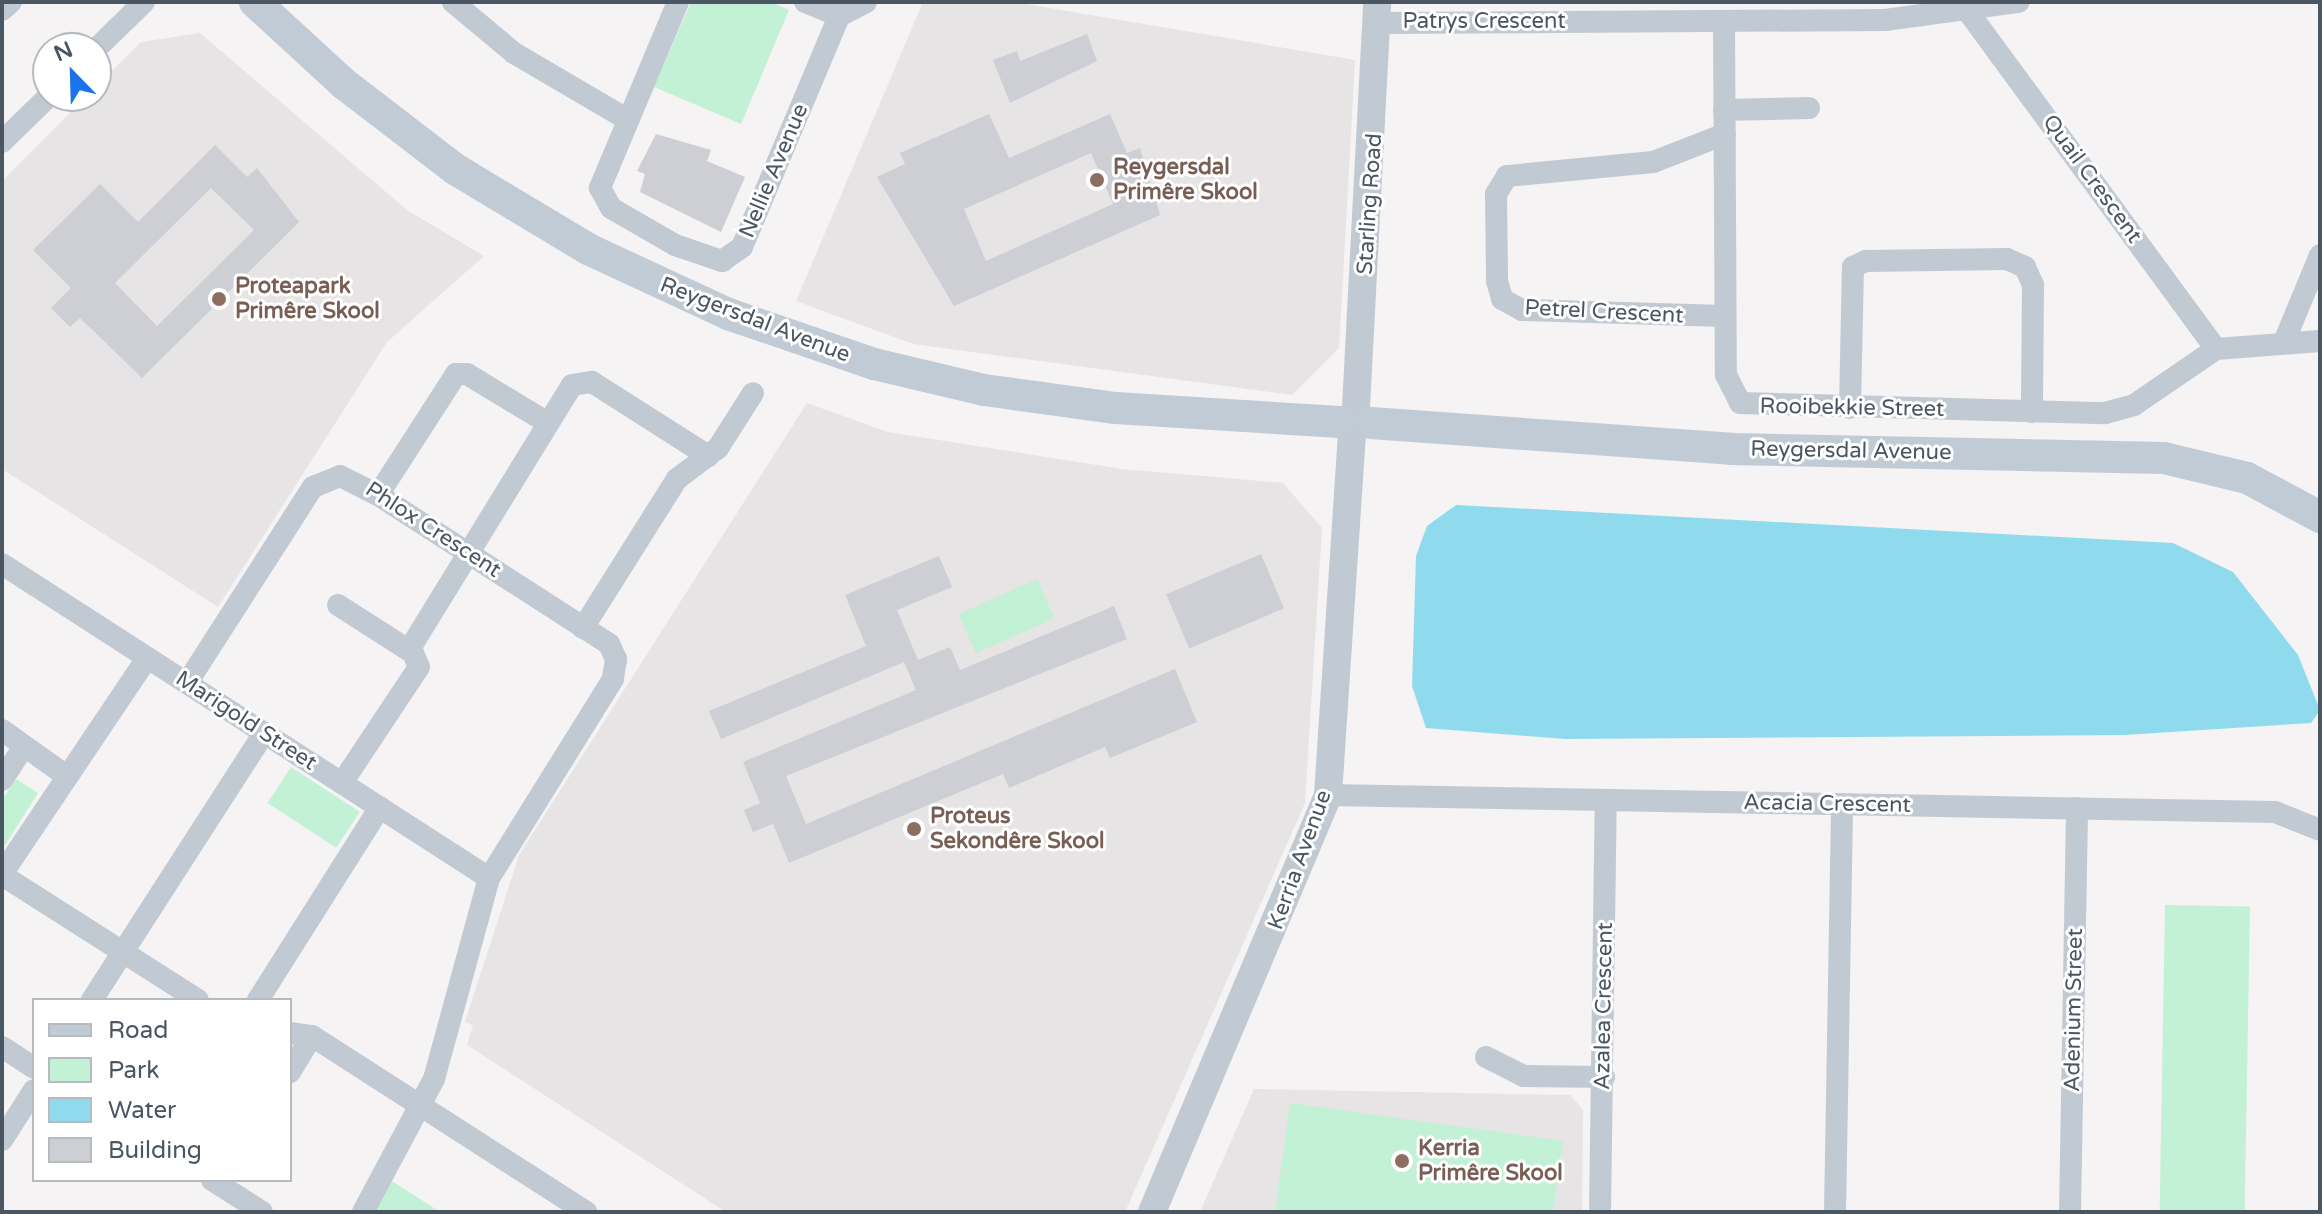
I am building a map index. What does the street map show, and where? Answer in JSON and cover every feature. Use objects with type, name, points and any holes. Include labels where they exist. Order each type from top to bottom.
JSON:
[{"type":"main road","name":"Reygersdal Avenue","points":[[255,2],[378,111],[466,176],[588,249],[728,314],[874,364],[984,390],[1106,407],[1731,449],[2164,458],[2247,478],[2320,517]]},
{"type":"street","points":[[2,10],[11,2]]},
{"type":"street","points":[[112,33],[144,2]]},
{"type":"street","points":[[453,2],[514,53],[628,120]]},
{"type":"street","name":"Nellie Avenue","points":[[678,2],[600,188],[605,202],[675,245],[715,260],[733,257],[839,16]]},
{"type":"street","points":[[805,2],[839,16],[866,2]]},
{"type":"street","name":"Patrys Crescent","points":[[1378,13],[1539,12],[1724,21],[1815,11],[2019,2]]},
{"type":"street","name":"Quail Crescent","points":[[1964,6],[2216,349]]},
{"type":"street","name":"Starling Road","points":[[1355,422],[1378,13]]},
{"type":"street","name":"Rooibekkie Street","points":[[1724,21],[1726,384],[1734,398],[1754,406],[2032,412],[2122,410],[2216,349],[2320,341]]},
{"type":"street","points":[[1724,110],[1809,108]]},
{"type":"street","points":[[2,142],[33,112]]},
{"type":"street","name":"Petrel Crescent","points":[[1725,134],[1653,162],[1511,174],[1499,184],[1496,208],[1497,287],[1515,309],[1725,316]]},
{"type":"street","points":[[2284,342],[2320,255]]},
{"type":"street","points":[[1850,408],[1853,267],[1866,261],[2007,259],[2025,267],[2033,285],[2032,412]]},
{"type":"street","points":[[378,495],[456,374],[467,374],[548,423]]},
{"type":"street","points":[[409,650],[572,385],[586,380],[708,456]]},
{"type":"street","points":[[363,1212],[422,1107],[489,878],[615,672],[609,644],[583,628],[677,479],[708,456],[753,393]]},
{"type":"street","name":"Kerria Avenue","points":[[1152,1212],[1328,795],[1355,422]]},
{"type":"street","name":"Phlox Crescent","points":[[187,683],[313,487],[340,476],[378,495],[583,628]]},
{"type":"street","name":"Marigold Street","points":[[2,564],[489,878]]},
{"type":"street","points":[[338,605],[409,650],[418,673],[342,783]]},
{"type":"street","points":[[147,658],[77,769],[65,775],[2,874],[195,998]]},
{"type":"street","points":[[2,730],[23,748],[65,775]]},
{"type":"street","points":[[93,998],[264,733]]},
{"type":"street","points":[[2,780],[23,748]]},
{"type":"street","name":"Acacia Crescent","points":[[1328,795],[2275,812],[2320,830]]},
{"type":"street","name":"Azalea Crescent","points":[[1600,1212],[1606,800]]},
{"type":"street","points":[[1835,1212],[1842,804]]},
{"type":"street","points":[[259,998],[380,807]]},
{"type":"street","name":"Adenium Street","points":[[2070,1212],[2077,808]]},
{"type":"street","points":[[292,1065],[301,1035],[422,1107],[586,1212]]},
{"type":"street","points":[[2,1047],[32,1067]]},
{"type":"street","points":[[1486,1057],[1524,1076],[1604,1077]]},
{"type":"street","points":[[2,1140],[32,1093]]},
{"type":"street","points":[[216,1182],[262,1212]]},
{"type":"shaded area","name":"Reygersdal Primêre Skool","points":[[923,2],[1015,2],[1355,60],[1339,348],[1292,395],[913,344],[796,301]]},
{"type":"shaded area","name":"Proteapark Primêre Skool","points":[[200,33],[407,210],[484,256],[387,342],[218,607],[2,469],[2,181],[71,112],[112,112],[112,71],[141,42]]},
{"type":"shaded area","name":"Proteus Sekondêre Skool","points":[[807,403],[888,432],[1122,469],[1283,483],[1322,528],[1305,803],[1125,1212],[726,1212],[467,1045],[473,1025],[465,1022],[519,855]]},
{"type":"shaded area","name":"Kerria Primêre Skool","points":[[1254,1089],[1570,1095],[1583,1110],[1582,1212],[1200,1212]]},
{"type":"green space","points":[[691,2],[771,2],[789,10],[741,124],[654,87]]},
{"type":"green space","points":[[1037,579],[1054,618],[976,653],[958,614]]},
{"type":"green space","points":[[291,767],[360,812],[336,848],[268,803]]},
{"type":"green space","points":[[16,779],[38,793],[2,850],[2,800]]},
{"type":"green space","points":[[2165,905],[2250,906],[2245,1212],[2160,1212]]},
{"type":"green space","points":[[1290,1103],[1563,1141],[1553,1212],[1275,1212]]},
{"type":"green space","points":[[392,1181],[440,1212],[373,1212]]},
{"type":"water","points":[[1456,505],[2173,543],[2233,572],[2298,655],[2320,710],[2311,723],[2124,735],[1565,739],[1426,728],[1412,686],[1416,556],[1427,526]]},
{"type":"building","points":[[1087,34],[1097,61],[1010,103],[993,60],[1017,51],[1020,61]]},
{"type":"building","points":[[989,114],[1009,158],[1110,114],[1127,153],[1140,148],[1160,215],[954,306],[877,177],[905,164],[900,153]],"holes":[[[1091,153],[1113,204],[986,261],[964,209]]]},
{"type":"building","points":[[656,134],[711,150],[707,161],[745,177],[721,232],[640,192],[645,174],[637,171]]},
{"type":"building","points":[[215,145],[247,177],[257,168],[299,222],[142,378],[80,318],[70,327],[51,308],[71,288],[33,250],[100,184],[138,222]],"holes":[[[211,188],[254,230],[157,326],[115,283]]]},
{"type":"building","points":[[1261,554],[1284,608],[1189,649],[1166,594]]},
{"type":"building","points":[[939,556],[952,587],[897,610],[918,660],[950,647],[960,670],[1114,606],[1127,639],[786,776],[806,824],[1175,669],[1197,722],[1110,758],[1105,747],[1009,788],[1003,774],[789,863],[773,824],[753,832],[744,810],[760,803],[743,762],[916,690],[904,662],[721,739],[709,711],[866,646],[845,595]]},
{"type":"place","name":"Reygersdal Primêre Skool","points":[[1097,180]]},
{"type":"place","name":"Proteapark Primêre Skool","points":[[219,299]]},
{"type":"place","name":"Proteus Sekondêre Skool","points":[[914,829]]},
{"type":"place","name":"Kerria Primêre Skool","points":[[1402,1161]]}]
